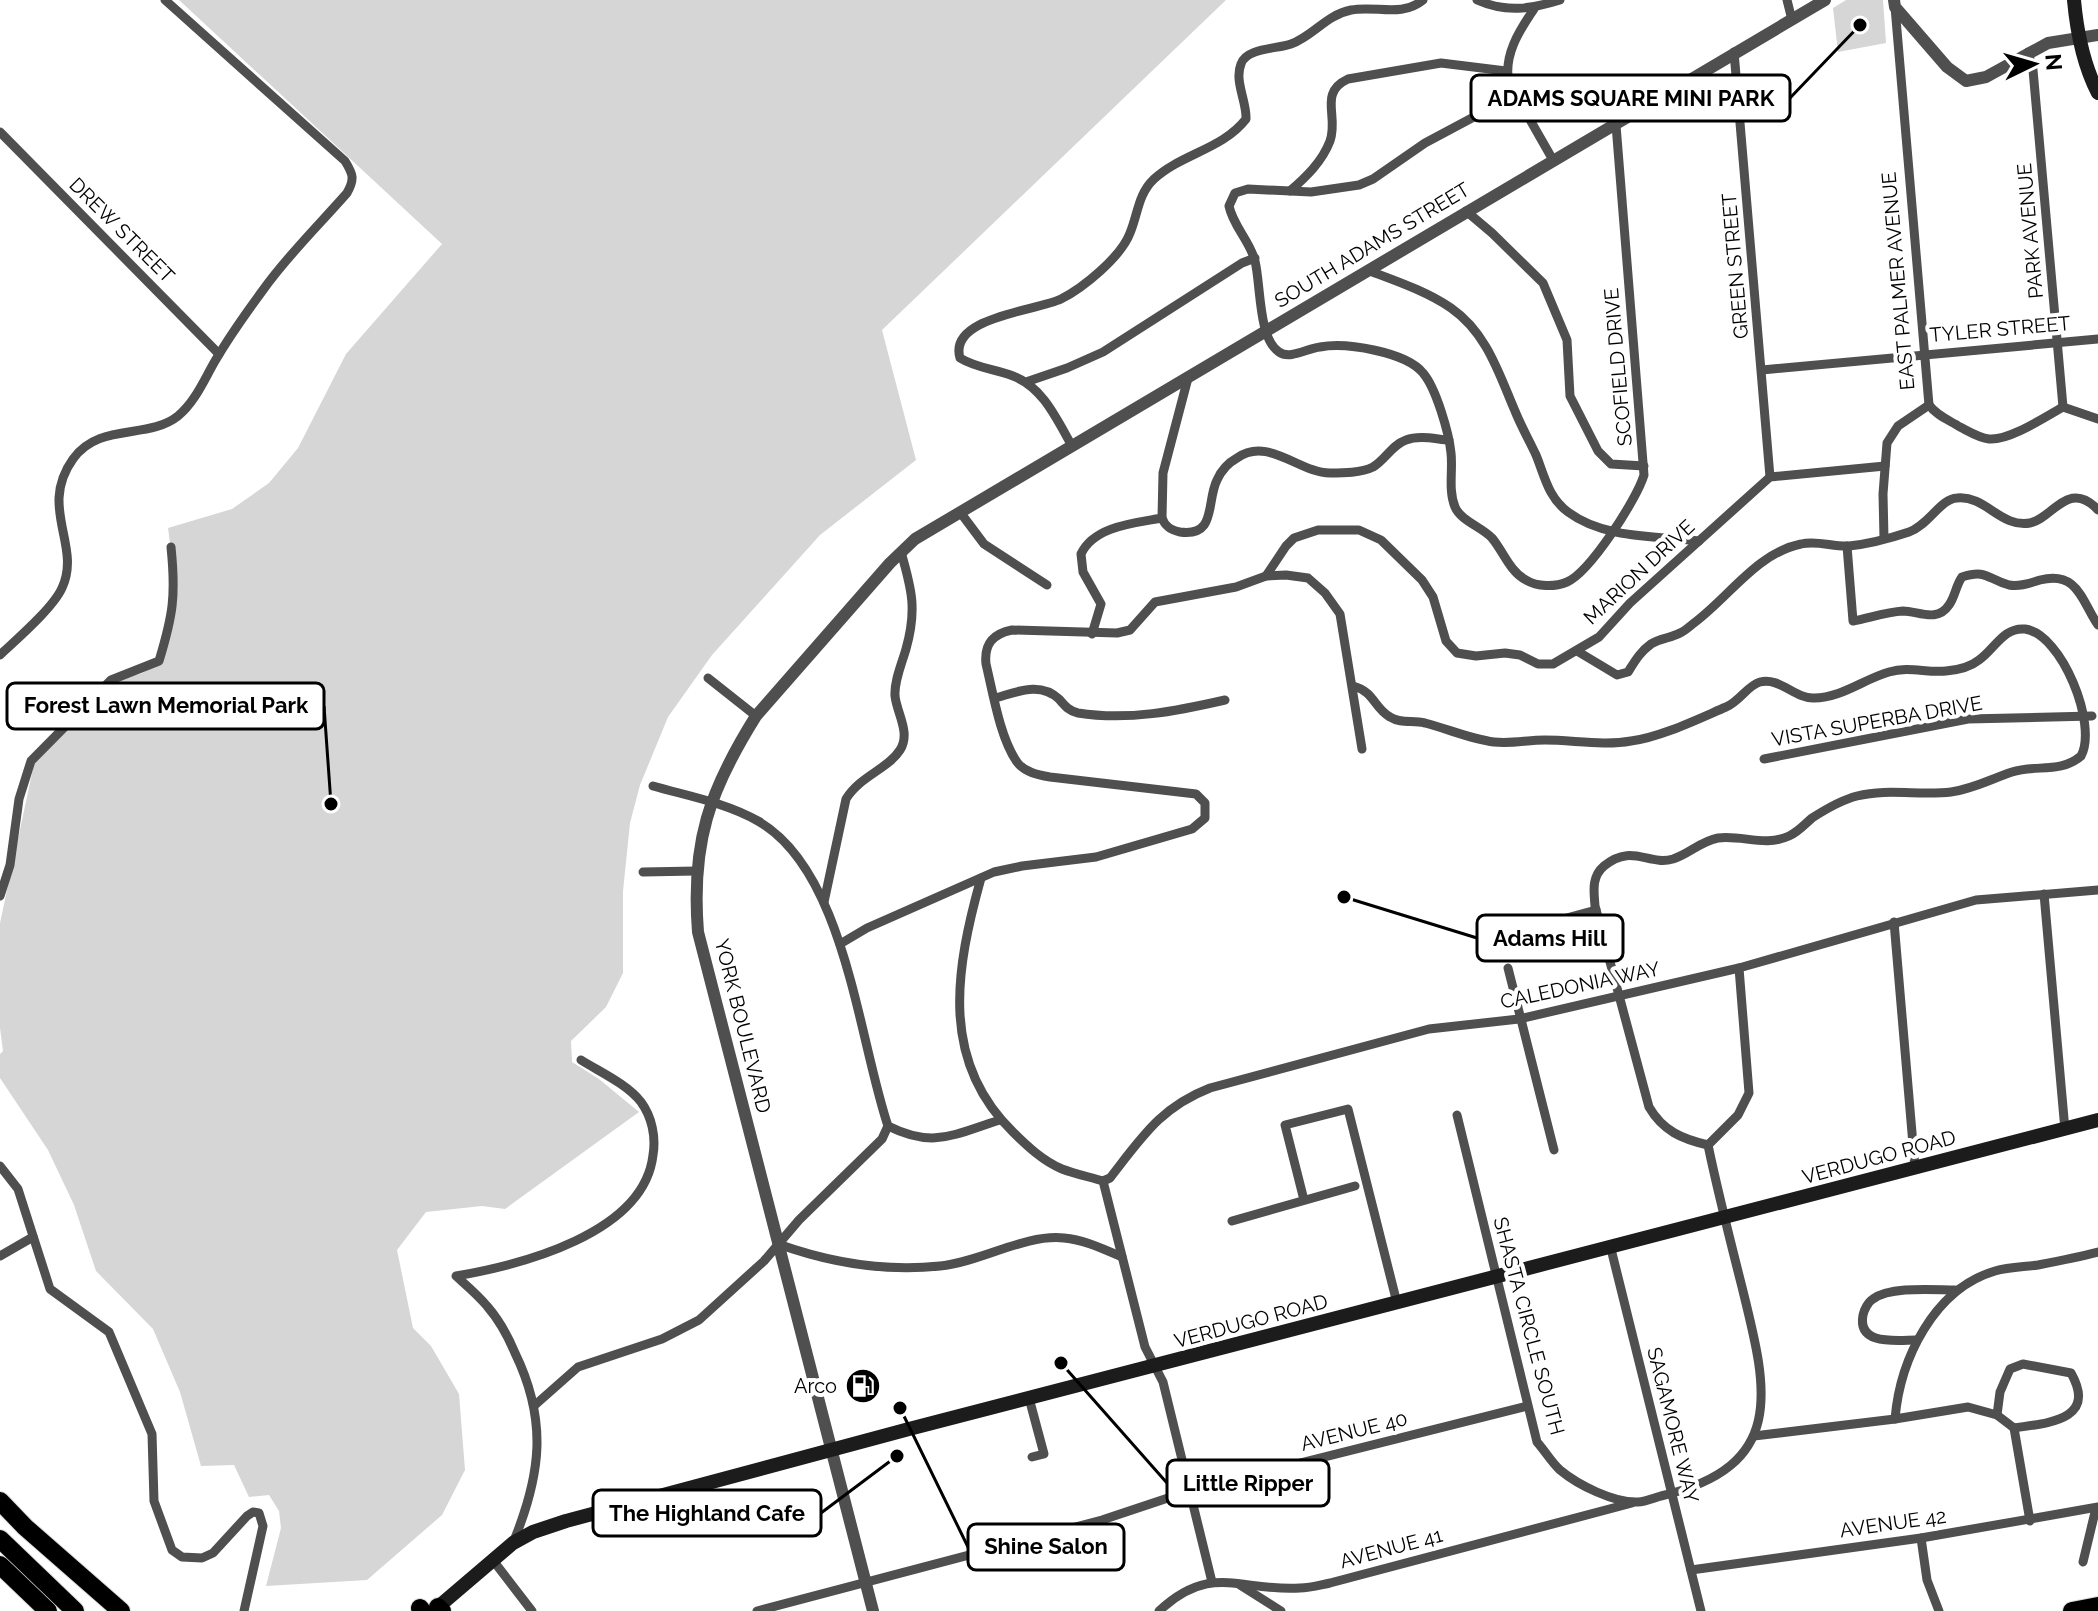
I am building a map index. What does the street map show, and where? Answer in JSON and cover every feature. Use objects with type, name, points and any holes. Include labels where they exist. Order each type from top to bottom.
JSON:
[{"type":"highway","points":[[0,1501],[25,1527],[121,1611]]},
{"type":"highway","points":[[0,1539],[75,1611]]},
{"type":"highway","points":[[0,1565],[48,1611]]},
{"type":"highway","points":[[2072,1611],[2098,1606]]},
{"type":"main road","points":[[2074,0],[2078,37],[2089,76],[2098,93]]},
{"type":"main road","name":"VERDUGO ROAD","points":[[429,1610],[513,1543],[533,1532],[566,1521],[2098,1120]]},
{"type":"street","points":[[0,655],[62,590],[67,571],[67,553],[57,494],[63,473],[75,455],[92,442],[116,433],[156,427],[175,419],[189,405],[265,286],[353,183],[354,174],[345,161],[165,0]]},
{"type":"street","points":[[1072,446],[1047,404],[1026,382],[1012,375],[969,364],[960,358],[958,347],[965,335],[980,324],[1061,299],[1115,258],[1130,235],[1143,191],[1154,179],[1166,169],[1215,144],[1246,119],[1240,79],[1241,61],[1248,54],[1292,44],[1336,15],[1353,10],[1395,11],[1417,5],[1423,0]]},
{"type":"street","points":[[1477,0],[1497,8],[1534,9],[1560,0]]},
{"type":"street","points":[[1787,0],[1792,20]]},
{"type":"street","name":"SOUTH ADAMS STREET","points":[[940,523],[1825,0]]},
{"type":"street","points":[[1894,4],[1947,67],[1962,80],[1981,79],[2048,43],[2098,35]]},
{"type":"street","name":"EAST PALMER AVENUE","points":[[1884,538],[1887,443],[1898,426],[1929,405],[1894,4]]},
{"type":"street","points":[[1534,9],[1510,52],[1506,71],[1515,95],[1553,160]]},
{"type":"street","name":"GREEN STREET","points":[[1734,52],[1770,477]]},
{"type":"street","name":"PARK AVENUE","points":[[2028,52],[2033,70],[2063,407]]},
{"type":"street","points":[[1290,191],[1325,153],[1333,131],[1331,98],[1338,83],[1441,63],[1506,71]]},
{"type":"street","points":[[1188,378],[1163,473],[1162,518],[1165,525],[1174,531],[1191,533],[1201,528],[1211,507],[1215,482],[1227,464],[1241,454],[1257,451],[1277,455],[1326,473],[1374,467],[1395,446],[1413,438],[1449,440],[1432,386],[1426,375],[1408,360],[1391,354],[1334,346],[1285,355],[1277,352],[1265,332],[1255,258],[1229,206],[1235,193],[1248,189],[1311,192],[1359,185],[1381,174],[1425,143],[1515,95]]},
{"type":"street","name":"SCOFIELD DRIVE","points":[[1449,440],[1453,497],[1459,513],[1488,533],[1510,564],[1528,582],[1550,586],[1568,582],[1584,569],[1641,486],[1644,466],[1616,125]]},
{"type":"street","name":"DREW STREET","points":[[0,132],[219,354]]},
{"type":"street","points":[[1466,211],[1543,283],[1567,340],[1570,396],[1598,451],[1611,464],[1644,466]]},
{"type":"street","points":[[1026,382],[1103,352],[1242,263],[1255,258]]},
{"type":"street","points":[[1367,270],[1431,296],[1454,310],[1491,353],[1552,495],[1569,513],[1611,532],[1699,541]]},
{"type":"street","name":"TYLER STREET","points":[[1762,370],[2098,339]]},
{"type":"street","points":[[1929,405],[1935,413],[1988,439],[2027,427],[2063,407],[2098,419]]},
{"type":"street","points":[[1770,477],[1885,466]]},
{"type":"street","name":"MARION DRIVE","points":[[1266,576],[1294,538],[1318,530],[1359,530],[1381,540],[1422,580],[1433,597],[1446,641],[1457,653],[1476,656],[1505,653],[1520,655],[1538,664],[1553,664],[1599,637],[1630,603],[1770,477]]},
{"type":"street","points":[[1577,651],[1617,675],[1628,672],[1638,655],[1654,642],[1679,634],[1704,616],[1760,563],[1780,550],[1807,543],[1847,546],[1917,529],[1929,521],[1944,502],[1958,498],[1980,502],[2002,520],[2013,522],[2032,523],[2063,500],[2082,500],[2098,510]]},
{"type":"street","points":[[960,512],[984,544],[1047,585]]},
{"type":"street","points":[[1092,634],[1101,604],[1083,572],[1081,554],[1085,545],[1104,532],[1162,518]]},
{"type":"street","name":"YORK BOULEVARD","points":[[873,1611],[704,961],[698,932],[696,871],[711,802],[728,763],[756,716],[901,552],[940,523]]},
{"type":"street","points":[[1847,546],[1853,621],[1905,611],[1923,616],[1939,614],[1950,605],[1962,577],[1978,572],[2009,585],[2062,579],[2075,586],[2083,596],[2098,625]]},
{"type":"street","points":[[0,896],[10,865],[19,799],[31,761],[111,680],[159,661],[172,618],[171,547]]},
{"type":"street","points":[[824,902],[846,799],[853,787],[893,758],[901,749],[904,738],[895,695],[912,625],[913,599],[901,552]]},
{"type":"street","points":[[840,944],[867,928],[981,878],[1022,866],[1096,857],[1192,829],[1205,818],[1205,803],[1196,794],[1034,774],[1018,764],[1007,743],[985,653],[989,641],[1000,632],[1092,634],[1130,630],[1155,602],[1236,587],[1266,576],[1308,578],[1325,593],[1340,614],[1362,749]]},
{"type":"street","points":[[1353,686],[1363,688],[1381,711],[1392,719],[1419,722],[1492,742],[1630,742],[1732,705],[1755,682],[1767,681],[1811,699],[1836,694],[1902,669],[1918,668],[1934,672],[1964,669],[1979,660],[2002,636],[2017,629],[2031,630],[2056,651],[2090,699],[2093,730],[2089,748],[2079,758],[2060,768],[2016,770],[1975,788],[1951,792],[1860,795],[1838,803],[1792,835],[1757,842],[1720,838],[1668,861],[1638,855],[1622,857],[1604,866],[1596,876],[1593,888],[1596,910],[1649,1107],[1657,1121],[1671,1133],[1708,1145]]},
{"type":"street","points":[[708,678],[756,716]]},
{"type":"street","points":[[995,698],[1029,688],[1045,690],[1073,712],[1108,717],[1168,714],[1225,700]]},
{"type":"street","name":"VISTA SUPERBA DRIVE","points":[[1764,759],[1968,719],[2092,716]]},
{"type":"street","points":[[535,1405],[578,1367],[662,1339],[699,1320],[764,1261],[799,1220],[882,1139],[888,1126],[840,944],[824,902],[783,839],[757,821],[711,802],[653,786]]},
{"type":"street","points":[[643,872],[696,871]]},
{"type":"street","points":[[981,878],[962,969],[959,1027],[967,1064],[987,1103],[1000,1120],[1045,1160],[1062,1169],[1103,1181],[1145,1347],[1163,1382],[1212,1582]]},
{"type":"street","name":"CALEDONIA WAY","points":[[1103,1181],[1110,1178],[1166,1111],[1184,1098],[1308,1060],[1429,1029],[1519,1019],[1621,997],[1739,968],[1976,900],[2098,890]]},
{"type":"street","points":[[2044,894],[2065,1130]]},
{"type":"street","points":[[1552,922],[1596,910]]},
{"type":"street","points":[[1894,922],[1915,1168]]},
{"type":"street","points":[[1508,968],[1554,1150]]},
{"type":"street","points":[[1708,1145],[1738,1115],[1749,1093],[1739,968]]},
{"type":"street","points":[[513,1543],[524,1517],[535,1471],[538,1446],[535,1405],[506,1333],[487,1306],[456,1276],[496,1269],[558,1250],[592,1233],[637,1195],[648,1177],[655,1141],[642,1103],[581,1060]]},
{"type":"street","points":[[1304,1200],[1285,1125],[1348,1109],[1397,1303]]},
{"type":"street","name":"SHASTA CIRCLE SOUTH","points":[[1457,1115],[1537,1442],[1560,1470],[1596,1493],[1636,1502],[1712,1480],[1736,1462],[1754,1436]]},
{"type":"street","points":[[888,1126],[904,1134],[929,1140],[1000,1120]]},
{"type":"street","points":[[1708,1145],[1760,1358],[1763,1404],[1754,1436],[1968,1407],[1997,1415],[2014,1428],[2030,1521]]},
{"type":"street","points":[[0,1166],[18,1189],[50,1289],[109,1332],[152,1434],[154,1501],[172,1550],[182,1557],[202,1558],[213,1553],[247,1516],[253,1512],[262,1517],[263,1526],[244,1611]]},
{"type":"street","points":[[1232,1221],[1355,1186]]},
{"type":"street","points":[[0,1256],[33,1237]]},
{"type":"street","points":[[778,1244],[871,1268],[940,1266],[974,1260],[1041,1239],[1063,1238],[1086,1242],[1122,1257]]},
{"type":"street","name":"SAGAMORE WAY","points":[[1611,1249],[1701,1611]]},
{"type":"street","points":[[1895,1419],[1900,1382],[1916,1340],[1955,1290],[1977,1277],[1998,1270],[2098,1252]]},
{"type":"street","points":[[1916,1340],[1883,1341],[1872,1338],[1864,1329],[1862,1318],[1865,1307],[1872,1299],[1888,1294],[1955,1290]]},
{"type":"street","points":[[1997,1415],[2000,1392],[2010,1369],[2023,1364],[2071,1373],[2079,1385],[2081,1403],[2075,1413],[2066,1419],[2014,1428]]},
{"type":"street","points":[[1029,1398],[1044,1454],[1032,1457]]},
{"type":"street","name":"AVENUE 40","points":[[757,1611],[1102,1520],[1189,1491],[1527,1406]]},
{"type":"street","name":"AVENUE 41","points":[[1159,1611],[1189,1588],[1212,1582],[1299,1589],[1636,1502]]},
{"type":"street","points":[[2083,1562],[2097,1507]]},
{"type":"street","name":"AVENUE 42","points":[[1691,1570],[1921,1538],[2097,1507]]},
{"type":"street","points":[[1921,1538],[1927,1580],[1939,1611]]},
{"type":"street","points":[[492,1559],[532,1611]]},
{"type":"street","points":[[1237,1583],[1281,1611]]},
{"type":"shaded area","points":[[179,0],[1226,0],[882,330],[916,460],[820,535],[712,655],[668,717],[640,785],[630,823],[623,891],[623,973],[606,1007],[571,1041],[572,1062],[599,1079],[639,1112],[505,1209],[482,1206],[426,1212],[397,1250],[413,1328],[431,1346],[459,1394],[465,1470],[442,1515],[367,1580],[266,1586],[281,1528],[279,1511],[269,1495],[249,1497],[234,1465],[201,1466],[180,1392],[153,1329],[96,1271],[74,1205],[48,1150],[0,1078],[0,1054],[3,1051],[0,1028],[0,923],[34,764],[113,681],[154,667],[166,646],[174,572],[168,528],[232,509],[269,483],[298,448],[346,354],[442,244]]},
{"type":"shaded area","points":[[1846,0],[1883,0],[1886,43],[1838,52],[1833,8]]},
{"type":"place","name":"ADAMS SQUARE MINI PARK","points":[[1860,25]]},
{"type":"place","name":"Forest Lawn Memorial Park","points":[[331,804]]},
{"type":"place","name":"Adams Hill","points":[[1344,897]]},
{"type":"place","name":"Little Ripper","points":[[1061,1363]]},
{"type":"place","name":"Arco","points":[[863,1386]]},
{"type":"place","name":"Shine Salon","points":[[900,1408]]},
{"type":"place","name":"The Highland Cafe","points":[[897,1456]]}]
